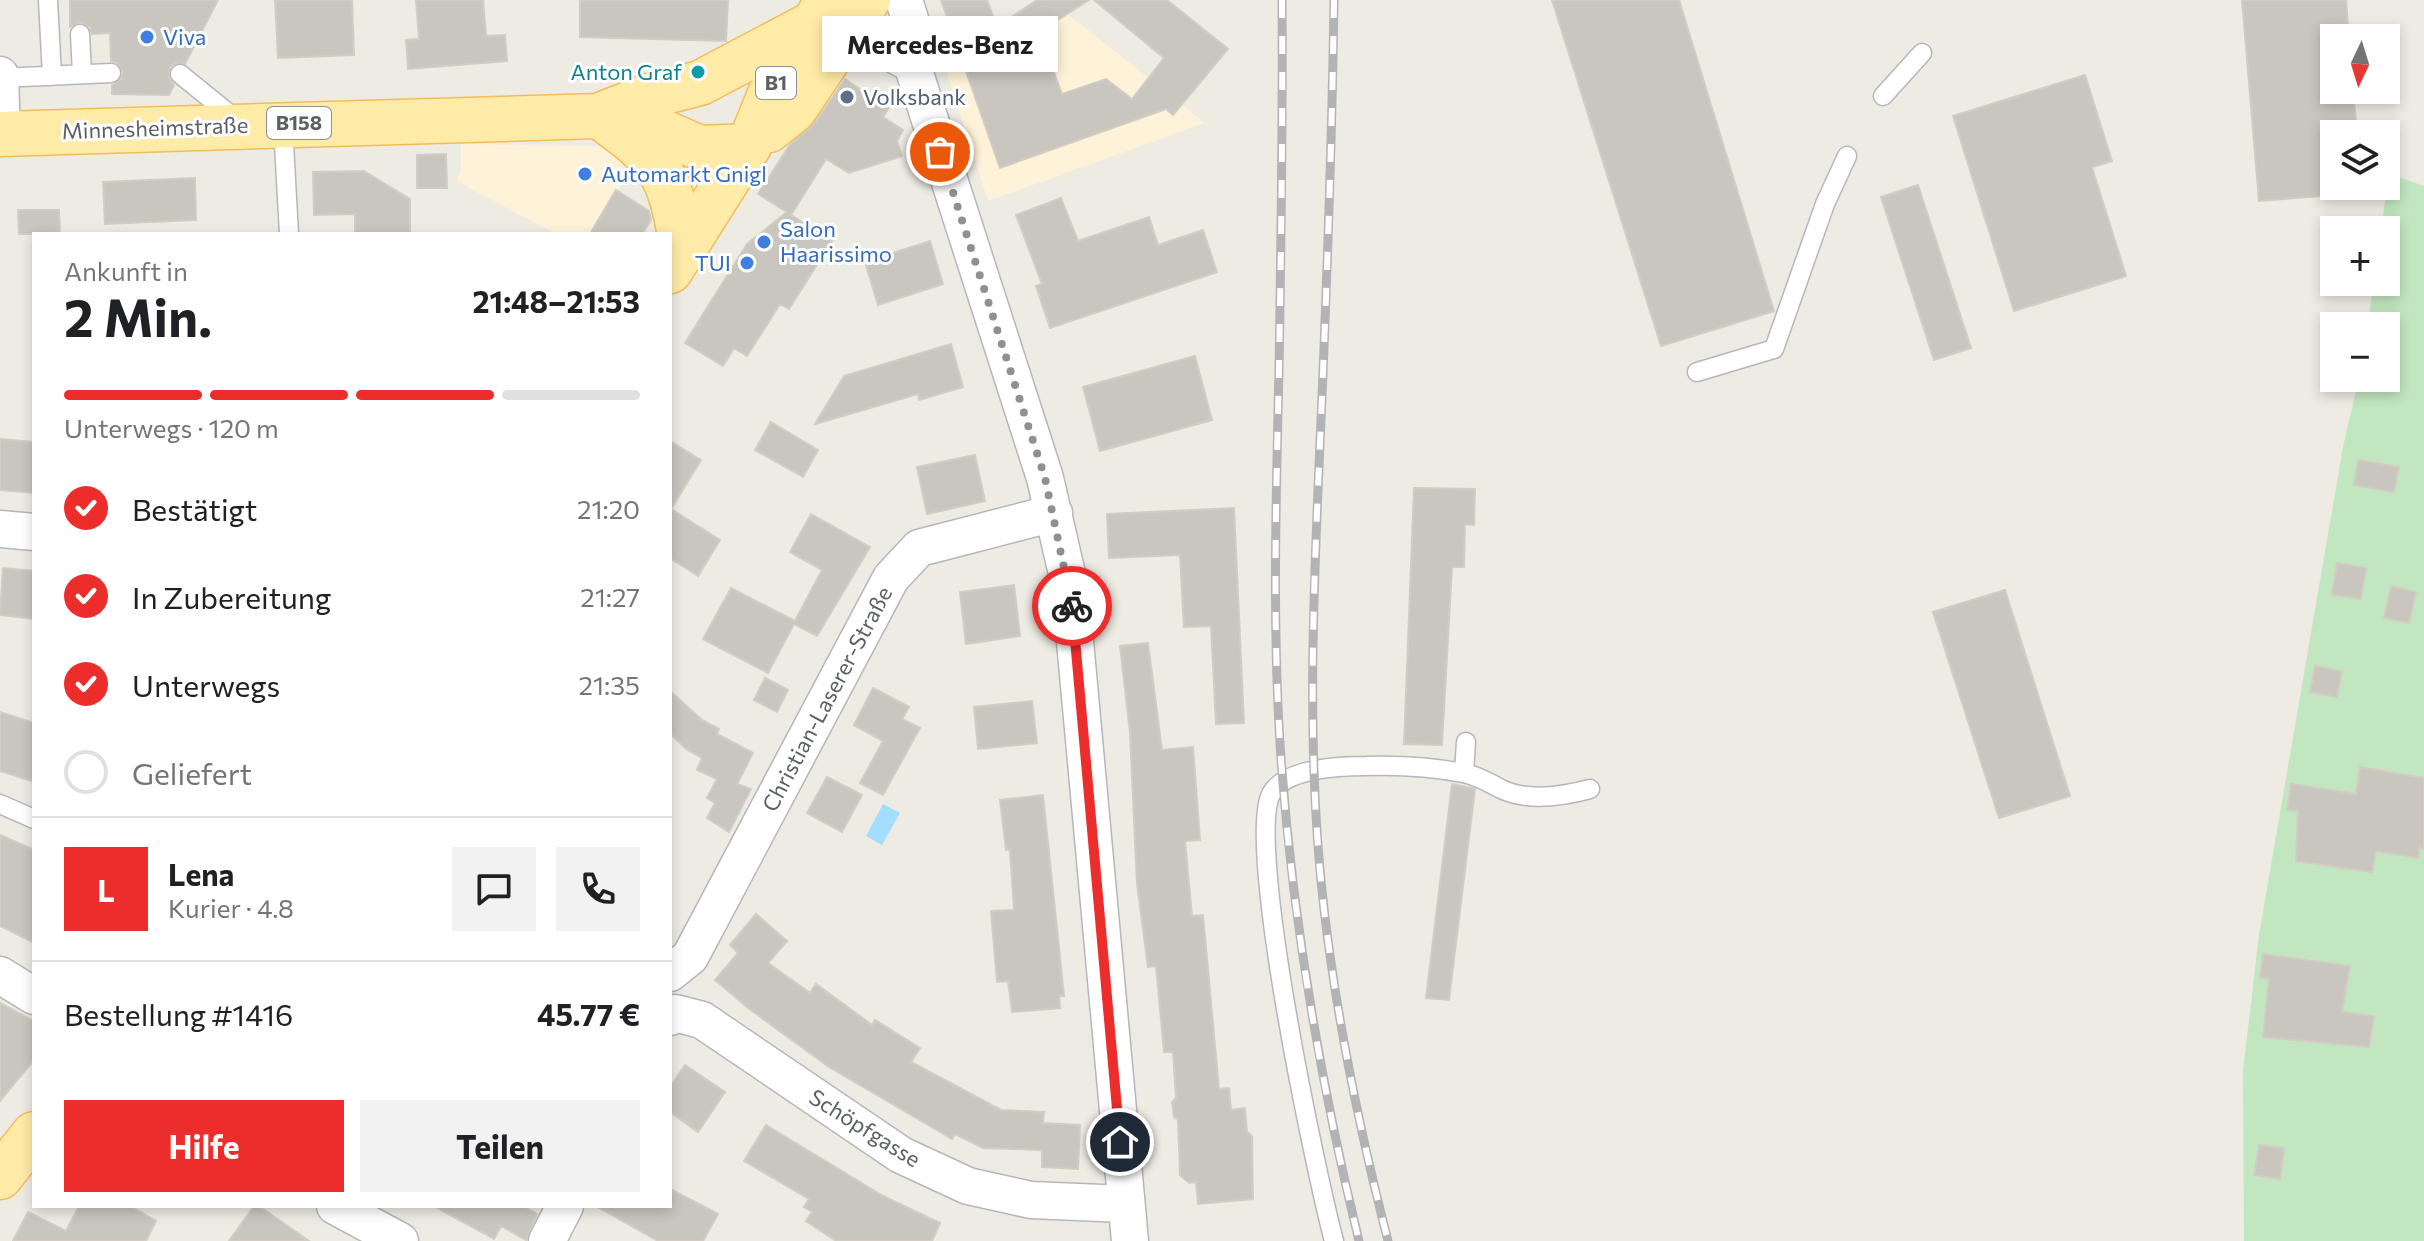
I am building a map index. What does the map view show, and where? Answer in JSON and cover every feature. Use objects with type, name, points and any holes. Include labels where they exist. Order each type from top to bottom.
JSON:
[{"type":"main road","name":"Minnesheimstraße","points":[[598,116],[649,96],[700,83],[839,13]]},
{"type":"main road","name":"B1","points":[[676,261],[749,146],[794,110],[839,13]]},
{"type":"main road","points":[[700,83],[733,111],[749,146]]},
{"type":"main road","name":"Minnesheimstraße","points":[[1,134],[598,116],[647,125],[700,148],[749,146]]},
{"type":"main road","points":[[598,116],[643,149],[667,180],[676,261]]},
{"type":"main road","points":[[0,1177],[32,1137]]},
{"type":"street","points":[[904,0],[915,35],[912,64],[1054,513],[1070,587],[1130,1241]]},
{"type":"street","points":[[839,13],[912,64]]},
{"type":"street","points":[[0,76],[1,134]]},
{"type":"street","name":"Christian-Laserer-Straße","points":[[672,972],[690,957],[891,578],[919,548],[1054,513]]},
{"type":"street","points":[[0,529],[32,532]]},
{"type":"street","points":[[0,975],[32,995]]},
{"type":"street","name":"Schöpfgasse","points":[[672,1015],[675,1013],[702,1020],[901,1155],[968,1186],[1031,1200],[1125,1204]]},
{"type":"street","points":[[339,1208],[400,1241]]},
{"type":"street","points":[[547,1241],[564,1208]]},
{"type":"lane","points":[[48,0],[52,76]]},
{"type":"lane","points":[[80,34],[82,74]]},
{"type":"lane","points":[[1883,96],[1922,53]]},
{"type":"lane","points":[[0,76],[111,73]]},
{"type":"lane","points":[[180,74],[263,124],[289,232]]},
{"type":"lane","points":[[1697,372],[1774,349],[1825,204],[1847,156]]},
{"type":"lane","points":[[1464,773],[1466,742]]},
{"type":"lane","points":[[1334,1241],[1315,1172],[1271,907],[1265,825],[1272,793],[1283,783],[1315,768],[1384,766],[1464,773],[1514,793],[1564,796],[1590,789]]},
{"type":"lane","points":[[0,804],[32,818]]},
{"type":"shaded area","points":[[1037,0],[1050,0],[1205,123],[988,201],[940,52],[999,25]]},
{"type":"shaded area","points":[[461,144],[598,146],[635,165],[590,232],[552,232],[456,181],[461,169]]},
{"type":"green space","points":[[2400,178],[2424,186],[2424,1241],[2244,1241],[2243,1071],[2259,935],[2343,447],[2356,392],[2400,392],[2400,312],[2369,312],[2372,296],[2400,296],[2400,216],[2383,216],[2385,200],[2400,200]]},
{"type":"water","points":[[883,804],[900,813],[882,845],[866,836]]},
{"type":"building","points":[[70,0],[218,0],[185,64],[176,63],[170,67],[169,78],[174,85],[169,95],[112,94],[112,85],[121,79],[123,72],[117,63],[111,61],[110,33],[92,34],[90,27],[80,22],[70,27]]},
{"type":"building","points":[[275,0],[352,0],[354,55],[278,58]]},
{"type":"building","points":[[416,0],[483,0],[486,36],[505,35],[507,61],[408,69],[406,40],[419,39]]},
{"type":"building","points":[[580,0],[728,0],[726,41],[580,37]]},
{"type":"building","points":[[941,0],[987,0],[997,27],[1037,0],[1089,0],[1039,32],[1062,94],[1106,79],[1132,99],[1164,58],[1094,0],[1167,0],[1228,49],[1173,115],[1166,109],[1000,168]]},
{"type":"building","points":[[1552,0],[1679,0],[1774,311],[1661,346]]},
{"type":"building","points":[[2242,0],[2346,0],[2348,24],[2320,24],[2320,104],[2354,104],[2356,120],[2320,120],[2320,196],[2259,201]]},
{"type":"building","points":[[2085,75],[2112,161],[2092,167],[2126,276],[2014,311],[1953,116]]},
{"type":"building","points":[[845,79],[889,108],[883,117],[903,130],[897,141],[902,156],[849,173],[826,159],[791,215],[832,241],[789,309],[780,304],[747,356],[734,348],[723,366],[685,343],[747,244],[787,212],[758,194],[789,146],[814,124]]},
{"type":"building","points":[[446,154],[447,188],[417,188],[417,155]]},
{"type":"building","points":[[364,171],[410,199],[410,232],[355,232],[355,214],[314,215],[313,172]]},
{"type":"building","points":[[195,178],[196,220],[105,224],[103,182]]},
{"type":"building","points":[[1918,185],[1971,348],[1934,360],[1881,197]]},
{"type":"building","points":[[616,190],[649,211],[651,220],[643,232],[591,232]]},
{"type":"building","points":[[1061,198],[1078,241],[1149,217],[1158,245],[1203,230],[1217,272],[1050,328],[1036,286],[1042,284],[1016,215]]},
{"type":"building","points":[[18,210],[59,210],[60,232],[19,234]]},
{"type":"building","points":[[930,241],[943,284],[878,305],[865,262]]},
{"type":"building","points":[[951,344],[963,387],[919,400],[918,394],[815,424],[844,376]]},
{"type":"building","points":[[1195,356],[1212,420],[1100,451],[1083,387]]},
{"type":"building","points":[[771,422],[818,450],[803,477],[755,450]]},
{"type":"building","points":[[0,439],[32,442],[32,493],[0,490]]},
{"type":"building","points":[[672,442],[701,460],[672,507]]},
{"type":"building","points":[[975,455],[985,501],[927,514],[917,467]]},
{"type":"building","points":[[2358,460],[2399,467],[2394,492],[2354,485]]},
{"type":"building","points":[[1414,488],[1475,489],[1474,525],[1465,524],[1464,567],[1452,567],[1442,745],[1404,744]]},
{"type":"building","points":[[1234,508],[1244,723],[1216,724],[1211,626],[1184,627],[1180,555],[1109,558],[1107,514]]},
{"type":"building","points":[[672,510],[720,540],[698,576],[672,559]]},
{"type":"building","points":[[811,514],[870,547],[817,636],[794,624],[768,673],[703,639],[731,588],[795,621],[822,570],[790,552]]},
{"type":"building","points":[[2337,563],[2366,568],[2361,599],[2332,595]]},
{"type":"building","points":[[3,568],[32,571],[32,619],[0,615]]},
{"type":"building","points":[[1014,585],[1020,636],[966,644],[960,592]]},
{"type":"building","points":[[2391,586],[2416,592],[2409,623],[2384,618]]},
{"type":"building","points":[[2005,590],[2070,796],[1999,818],[1933,612]]},
{"type":"building","points":[[1148,643],[1162,750],[1193,747],[1200,840],[1185,841],[1192,916],[1203,915],[1219,1089],[1229,1088],[1231,1110],[1245,1108],[1247,1132],[1252,1136],[1253,1199],[1198,1204],[1196,1182],[1189,1183],[1180,1175],[1178,1120],[1174,1117],[1172,1102],[1176,1098],[1173,1052],[1164,1052],[1156,966],[1148,967],[1137,884],[1130,733],[1120,646]]},
{"type":"building","points":[[2315,666],[2342,671],[2337,697],[2310,692]]},
{"type":"building","points":[[765,678],[788,690],[777,712],[754,700]]},
{"type":"building","points":[[873,688],[909,707],[902,719],[920,728],[883,795],[860,783],[883,741],[854,725]]},
{"type":"building","points":[[672,693],[702,720],[719,729],[717,734],[753,753],[737,784],[751,789],[729,832],[707,818],[715,803],[707,798],[717,779],[697,770],[702,758],[686,749],[672,735]]},
{"type":"building","points":[[1032,701],[1037,743],[978,749],[974,707]]},
{"type":"building","points":[[0,712],[32,722],[32,781],[0,771]]},
{"type":"building","points":[[2360,767],[2424,778],[2424,849],[2419,848],[2418,858],[2376,851],[2372,872],[2296,861],[2298,811],[2287,810],[2291,784],[2356,794]]},
{"type":"building","points":[[827,777],[862,795],[842,832],[807,813]]},
{"type":"building","points":[[1452,784],[1475,789],[1449,1000],[1426,998]]},
{"type":"building","points":[[1043,795],[1064,996],[1059,996],[1060,1008],[1012,1012],[1008,981],[997,982],[991,911],[1014,910],[1010,850],[1006,850],[1000,800]]},
{"type":"building","points":[[0,835],[32,849],[32,942],[0,926]]},
{"type":"building","points":[[756,914],[787,941],[768,963],[810,993],[816,984],[872,1025],[875,1020],[920,1048],[911,1062],[1001,1110],[1044,1112],[1043,1123],[1080,1125],[1078,1169],[1042,1167],[1042,1150],[983,1148],[955,1134],[952,1139],[829,1067],[748,1008],[715,980],[738,953],[730,945]]},
{"type":"building","points":[[2263,954],[2350,966],[2342,1012],[2374,1016],[2369,1047],[2263,1037],[2269,979],[2260,978]]},
{"type":"building","points":[[0,1003],[32,1020],[32,1062],[0,1101]]},
{"type":"building","points":[[685,1065],[725,1092],[698,1132],[672,1113],[672,1084]]},
{"type":"building","points":[[766,1125],[883,1196],[940,1223],[932,1241],[836,1241],[806,1221],[812,1212],[804,1207],[809,1199],[744,1161]]},
{"type":"building","points":[[2259,1145],[2284,1148],[2280,1179],[2254,1175]]},
{"type":"building","points":[[672,1190],[718,1214],[703,1241],[658,1241],[600,1208],[672,1208]]},
{"type":"building","points":[[78,1208],[133,1208],[156,1221],[146,1241],[13,1241],[28,1212],[66,1231]]},
{"type":"building","points":[[253,1208],[262,1208],[309,1241],[229,1241]]},
{"type":"building","points":[[438,1208],[526,1208],[537,1214],[526,1240],[501,1226],[494,1239]]},
{"type":"railway","points":[[1282,0],[1276,564],[1276,662],[1281,759],[1293,881],[1310,1002],[1359,1241]]},
{"type":"railway","points":[[1334,0],[1314,603],[1315,787],[1324,909],[1336,992],[1359,1117],[1388,1241]]},
{"type":"way so far","points":[[940,152],[1045,478],[1072,606]]},
{"type":"place","name":"Viva","points":[[147,37]]},
{"type":"place","name":"Anton Graf","points":[[698,72]]},
{"type":"place","name":"Volksbank","points":[[847,97]]},
{"type":"place","name":"Mercedes-Benz","points":[[940,152]]},
{"type":"place","name":"Automarkt Gnigl","points":[[585,174]]},
{"type":"place","name":"Salon Haarissimo","points":[[764,242]]},
{"type":"place","name":"TUI","points":[[747,263]]},
{"type":"route","points":[[1072,606],[1120,1142]]}]
